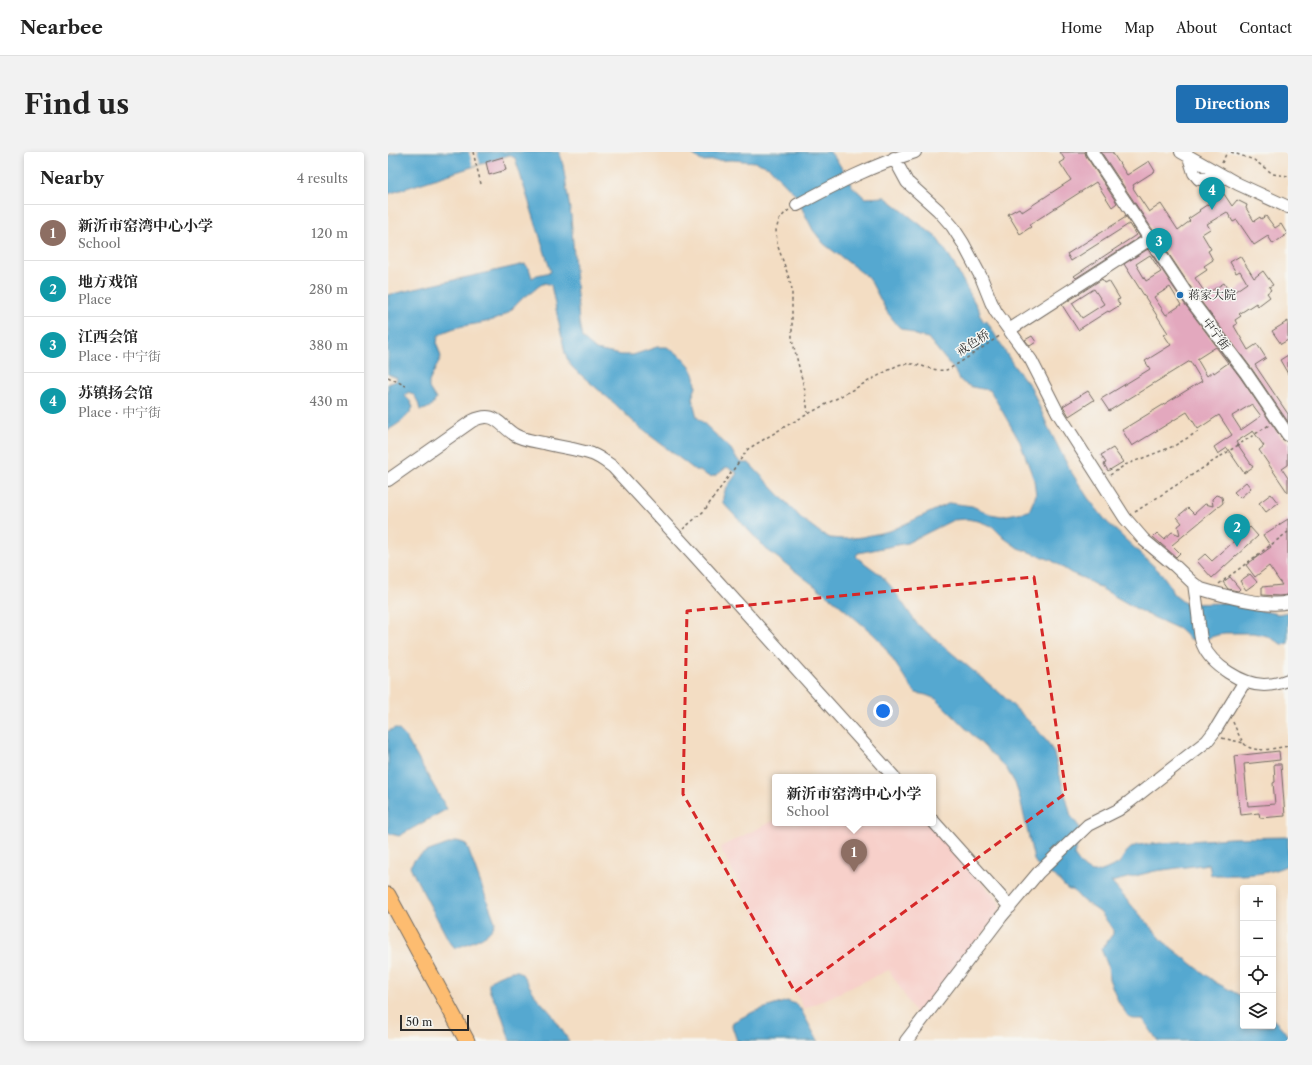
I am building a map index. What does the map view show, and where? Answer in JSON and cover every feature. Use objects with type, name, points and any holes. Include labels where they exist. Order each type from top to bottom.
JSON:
[{"type":"main road","points":[[388,895],[467,1041]]},
{"type":"street","points":[[797,205],[890,157],[915,152]]},
{"type":"street","name":"中宁街","points":[[1092,152],[1190,299],[1246,373],[1288,435]]},
{"type":"street","points":[[1185,154],[1226,177],[1288,207]]},
{"type":"street","points":[[890,157],[907,182],[938,210],[952,226],[972,259],[991,302],[1031,360],[1058,413],[1125,518],[1144,540],[1201,589],[1264,604],[1288,602]]},
{"type":"street","points":[[1009,330],[1150,239]]},
{"type":"street","points":[[388,480],[472,421],[481,417],[490,417],[500,422],[515,436],[526,440],[591,454],[601,459],[613,467],[676,535],[891,774]]},
{"type":"street","points":[[1194,584],[1202,642],[1208,654],[1216,663],[1235,677],[1245,682],[1263,685],[1275,684],[1288,680]]},
{"type":"street","points":[[906,1041],[1038,872],[1088,825],[1118,810],[1207,740],[1245,682]]},
{"type":"street","points":[[936,824],[1010,907]]},
{"type":"path","points":[[473,152],[481,184]]},
{"type":"path","points":[[1231,152],[1254,160],[1273,174],[1288,176]]},
{"type":"path","points":[[676,535],[704,511],[748,449],[808,414],[805,391],[792,338],[792,289],[777,244],[776,230],[779,220],[785,213],[797,205]]},
{"type":"path","name":"戒色桥","points":[[808,414],[898,365],[906,363],[947,370],[1009,330]]},
{"type":"path","points":[[388,377],[406,386]]},
{"type":"path","points":[[1125,518],[1277,419]]},
{"type":"path","points":[[1101,480],[1125,465],[1174,446],[1199,431]]},
{"type":"path","points":[[1213,592],[1220,583],[1230,575],[1288,532]]},
{"type":"path","points":[[1228,710],[1244,743],[1248,747],[1255,750],[1288,746]]},
{"type":"path","points":[[1211,735],[1244,743]]},
{"type":"highlighted area","points":[[1034,577],[1066,793],[795,992],[683,794],[687,611]]},
{"type":"shaded area","points":[[772,821],[772,826],[933,826],[999,902],[1000,908],[996,917],[918,1017],[889,970],[804,1009],[720,847]]},
{"type":"water","points":[[401,152],[560,152],[571,216],[579,322],[582,338],[596,350],[621,355],[633,355],[657,347],[667,347],[681,356],[690,366],[695,376],[696,387],[692,398],[697,417],[731,449],[736,458],[742,463],[749,463],[801,518],[830,538],[844,539],[862,537],[890,531],[950,503],[972,506],[990,514],[1002,516],[1029,511],[1036,495],[1034,480],[1020,442],[990,390],[965,384],[957,376],[955,371],[928,338],[918,336],[899,327],[887,312],[869,278],[824,244],[813,230],[794,193],[769,167],[755,162],[732,160],[701,161],[690,152],[830,152],[838,162],[852,186],[865,198],[885,197],[936,237],[950,257],[984,322],[986,320],[1014,366],[1031,387],[1048,427],[1070,470],[1088,498],[1107,522],[1161,573],[1169,584],[1173,594],[1186,604],[1225,603],[1278,614],[1288,612],[1288,643],[1283,645],[1267,636],[1253,633],[1224,633],[1208,638],[1196,640],[1190,639],[1179,629],[1142,612],[1085,579],[1071,573],[1051,560],[1018,548],[1004,538],[992,526],[978,521],[967,519],[953,520],[907,543],[858,553],[856,556],[881,575],[893,589],[917,624],[1001,694],[1035,727],[1049,744],[1054,754],[1071,816],[1083,832],[1074,855],[1081,865],[1088,870],[1093,872],[1103,871],[1116,865],[1129,850],[1137,845],[1230,838],[1288,837],[1288,865],[1269,872],[1211,875],[1209,864],[1155,871],[1111,882],[1164,942],[1215,982],[1240,995],[1240,1029],[1276,1029],[1276,1022],[1285,1032],[1288,1041],[1158,1041],[1143,1019],[1134,1019],[1128,1016],[1119,1003],[1109,979],[1108,966],[1101,949],[1113,934],[1113,929],[1100,912],[1082,900],[1073,890],[1066,888],[1055,876],[1049,874],[1038,866],[1034,860],[1020,798],[1015,783],[1006,768],[936,699],[916,693],[913,690],[881,642],[872,633],[836,602],[766,549],[723,503],[725,491],[737,473],[727,467],[719,474],[711,477],[698,470],[695,470],[639,427],[614,403],[574,369],[569,363],[565,353],[551,285],[545,283],[540,286],[524,297],[503,316],[487,322],[461,326],[438,336],[437,344],[441,357],[429,382],[429,388],[436,399],[430,407],[420,410],[415,396],[408,392],[405,396],[413,407],[411,411],[395,426],[388,430],[388,384],[396,381],[397,378],[388,374],[388,295],[525,264],[529,268],[532,278],[537,275],[551,272],[515,158],[509,155],[388,194],[388,155]]},
{"type":"water","points":[[395,728],[405,736],[447,809],[399,836],[388,832],[388,731]]},
{"type":"water","points":[[457,841],[464,843],[467,846],[495,922],[493,927],[486,935],[475,941],[455,948],[449,941],[410,866],[416,858],[426,852]]},
{"type":"water","points":[[512,971],[518,971],[522,974],[537,998],[551,1013],[569,1041],[510,1041],[499,1008],[490,993],[489,985],[494,978]]},
{"type":"water","points":[[787,1001],[796,1004],[800,1008],[818,1041],[737,1041],[732,1026],[733,1022],[753,1012]]},
{"type":"pier","points":[[469,152],[477,152],[480,164],[473,166]]},
{"type":"building","points":[[1060,152],[1085,152],[1086,156],[1117,203],[1112,207],[1096,182],[1029,225],[1031,227],[1020,234],[1008,214],[1019,208],[1022,212],[1071,180],[1060,163],[1065,160]]},
{"type":"building","points":[[1101,152],[1112,152],[1127,175],[1149,161],[1155,171],[1133,185],[1133,188],[1149,212],[1161,204],[1178,230],[1190,221],[1188,219],[1200,211],[1199,210],[1224,194],[1232,206],[1237,200],[1247,205],[1246,208],[1254,221],[1260,217],[1261,219],[1266,216],[1275,228],[1281,224],[1287,234],[1273,244],[1268,236],[1254,245],[1237,220],[1233,222],[1227,212],[1207,224],[1210,229],[1202,234],[1211,249],[1208,251],[1213,260],[1204,266],[1207,270],[1195,278],[1206,294],[1224,283],[1231,294],[1247,283],[1240,271],[1236,273],[1230,262],[1240,256],[1254,278],[1263,271],[1273,285],[1269,287],[1271,290],[1267,293],[1270,297],[1258,306],[1256,303],[1239,314],[1241,316],[1235,320],[1237,324],[1234,326],[1248,350],[1257,344],[1266,358],[1255,365],[1288,414],[1288,422],[1252,369],[1196,295]]},
{"type":"building","points":[[503,157],[506,170],[489,175],[486,162]]},
{"type":"building","points":[[1125,215],[1140,237],[1076,278],[1074,276],[1136,235],[1129,224],[1071,261],[1067,254],[1126,217]]},
{"type":"building","points":[[1148,249],[1184,303],[1240,377],[1282,439],[1288,442],[1288,465],[1282,469],[1288,478],[1288,493],[1259,450],[1264,446],[1253,431],[1236,442],[1253,467],[1244,473],[1227,448],[1218,454],[1214,447],[1232,435],[1219,415],[1198,429],[1187,412],[1132,446],[1122,430],[1202,381],[1190,361],[1109,411],[1101,399],[1150,369],[1145,361],[1171,345],[1164,335],[1168,333],[1124,264]],"holes":[[[1150,255],[1161,272],[1146,281],[1136,264]],[[1170,287],[1181,305],[1166,315],[1154,297]],[[1216,347],[1228,363],[1207,376],[1197,359]],[[1252,404],[1261,416],[1241,430],[1232,416]]]},
{"type":"building","points":[[1102,279],[1105,283],[1109,281],[1120,299],[1117,300],[1120,305],[1078,330],[1062,305]],"holes":[[[1094,289],[1104,304],[1082,318],[1072,303]]]},
{"type":"building","points":[[1288,321],[1288,340],[1281,344],[1272,331]]},
{"type":"building","points":[[1032,336],[1036,342],[1030,346],[1025,340]]},
{"type":"building","points":[[1288,355],[1288,374],[1280,360]]},
{"type":"building","points":[[1088,391],[1094,400],[1069,416],[1063,406]]},
{"type":"building","points":[[1113,448],[1123,462],[1108,471],[1104,464],[1106,463],[1101,455]]},
{"type":"building","points":[[1246,482],[1251,488],[1240,498],[1234,492]]},
{"type":"building","points":[[1271,494],[1278,503],[1266,512],[1259,503]]},
{"type":"building","points":[[1216,495],[1222,497],[1223,503],[1172,545],[1180,553],[1176,557],[1153,537],[1157,533],[1164,539],[1172,532],[1180,535],[1178,526],[1182,523],[1177,517],[1188,508],[1194,514],[1205,504],[1213,506],[1212,499]]},
{"type":"building","points":[[1288,519],[1288,595],[1262,595],[1262,587],[1282,585],[1269,566],[1255,577],[1246,565],[1271,547],[1263,535]]},
{"type":"building","points":[[1250,527],[1258,536],[1212,578],[1197,561],[1205,554],[1212,561]]},
{"type":"building","points":[[1250,574],[1257,582],[1246,590],[1240,581]]},
{"type":"building","points":[[1230,577],[1240,589],[1238,591],[1228,589],[1223,582]]},
{"type":"building","points":[[1279,751],[1280,760],[1244,764],[1248,806],[1275,804],[1273,783],[1275,782],[1274,764],[1281,764],[1285,816],[1260,818],[1259,813],[1241,815],[1234,756]]},
{"type":"place","name":"苏镇扬会馆","points":[[1212,210]]},
{"type":"place","name":"江西会馆","points":[[1159,261]]},
{"type":"place","name":"蒋家大院","points":[[1180,295]]},
{"type":"place","name":"地方戏馆","points":[[1237,547]]},
{"type":"place","name":"新沂市窑湾中心小学","points":[[854,872]]}]
